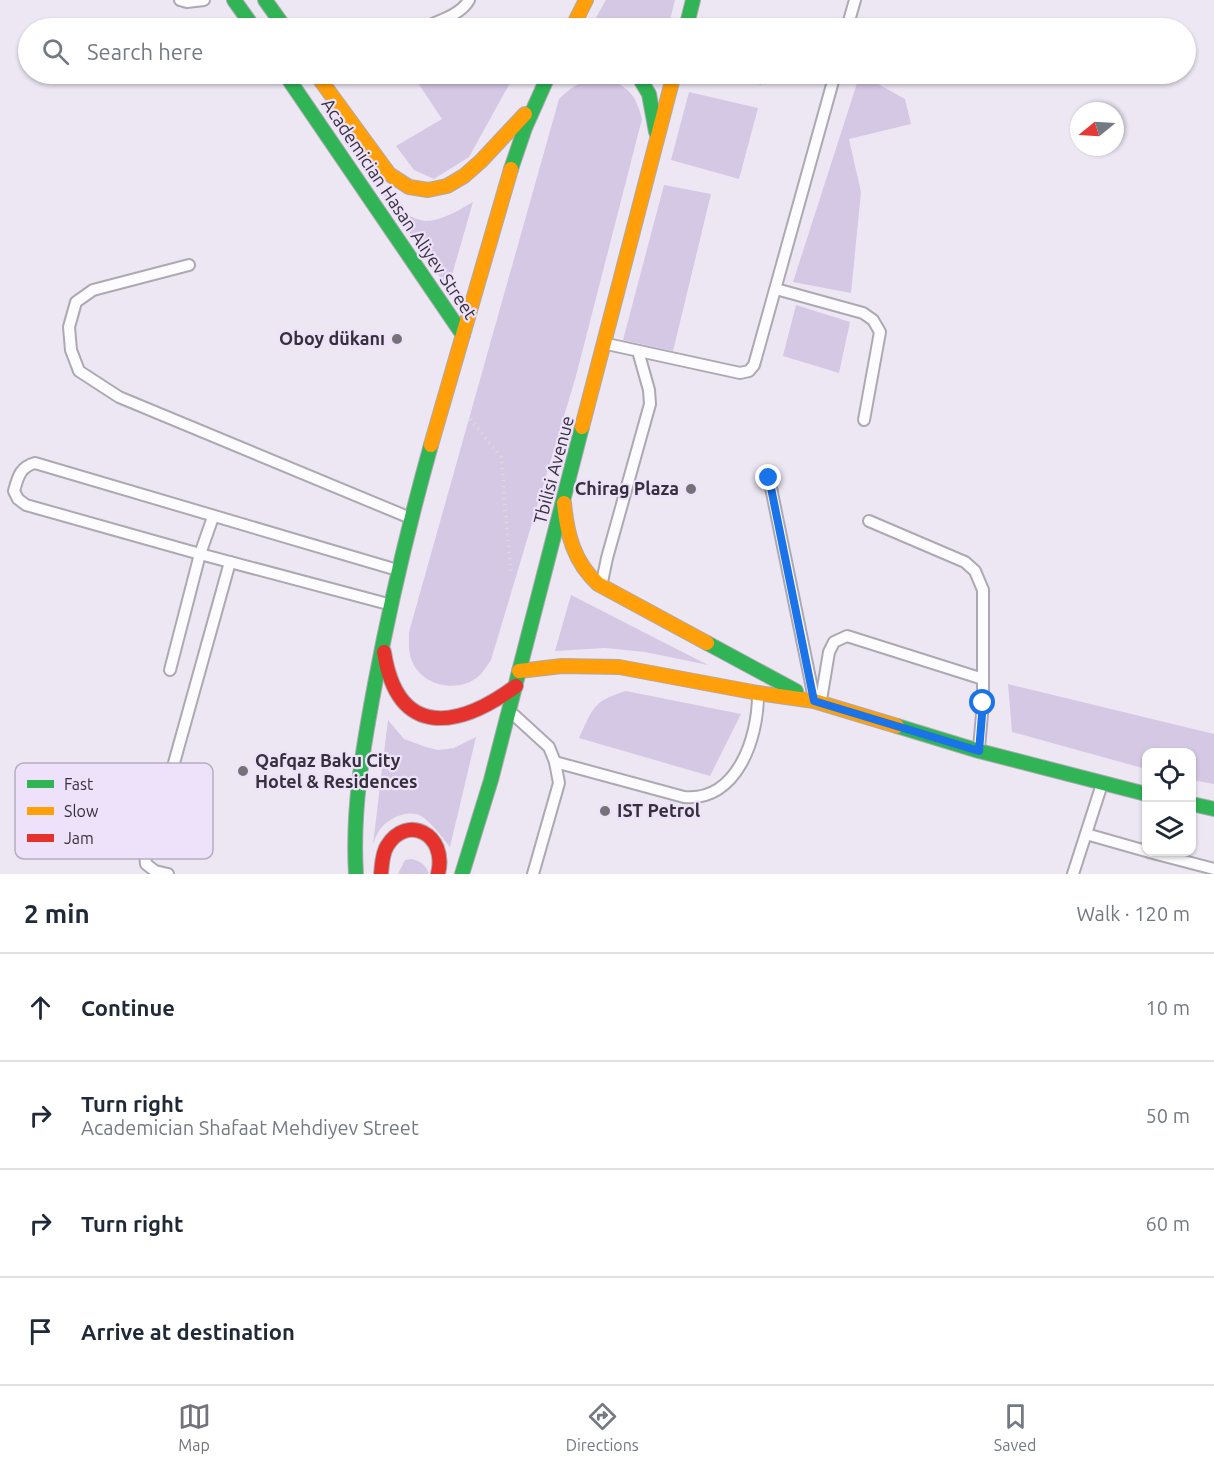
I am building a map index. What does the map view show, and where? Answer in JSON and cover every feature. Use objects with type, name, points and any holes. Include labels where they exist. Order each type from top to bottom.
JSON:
[{"type":"main road","points":[[234,0],[247,18]]},
{"type":"main road","points":[[266,0],[278,18]]},
{"type":"main road","points":[[577,18],[586,0]]},
{"type":"main road","points":[[688,18],[693,0]]},
{"type":"main road","name":"Academician Hasan Aliyev Street","points":[[292,84],[463,335]]},
{"type":"main road","name":"Academician Hasan Aliyev Street","points":[[323,84],[389,174],[399,183],[420,191],[432,191],[456,182],[466,175],[535,104]]},
{"type":"main road","points":[[356,874],[353,847],[355,798],[382,638],[397,570],[515,156],[545,84]]},
{"type":"main road","points":[[644,84],[653,105],[657,143]]},
{"type":"main road","name":"Tbilisi Avenue","points":[[462,874],[491,780],[516,686],[672,84]]},
{"type":"main road","points":[[564,503],[568,536],[579,565],[601,587],[818,702]]},
{"type":"main road","points":[[382,638],[385,666],[390,683],[398,697],[411,708],[426,716],[450,718],[464,715],[500,698],[516,686]]},
{"type":"main road","points":[[519,671],[562,666],[619,667],[818,702],[979,751],[1142,793]]},
{"type":"main road","points":[[758,693],[746,685],[745,677],[752,671],[761,672]]},
{"type":"main road","points":[[1196,805],[1214,809]]},
{"type":"main road","points":[[381,874],[383,854],[391,840],[401,832],[413,830],[426,834],[435,843],[440,860],[438,874]]},
{"type":"lane","points":[[180,0],[186,2],[204,0]]},
{"type":"lane","points":[[444,18],[466,6],[469,0]]},
{"type":"lane","points":[[850,18],[855,0]]},
{"type":"lane","points":[[605,344],[741,373],[748,371],[754,365],[832,84]]},
{"type":"lane","points":[[189,265],[93,290],[76,302],[69,327],[71,350],[79,371],[119,397],[411,518]]},
{"type":"lane","points":[[776,289],[863,313],[873,320],[880,332],[864,420]]},
{"type":"lane","points":[[601,587],[650,404],[649,390],[638,351]]},
{"type":"lane","points":[[389,604],[26,505],[18,499],[15,491],[20,472],[26,466],[35,463],[397,570]]},
{"type":"lane","points":[[769,478],[818,702]]},
{"type":"lane","points":[[170,670],[200,554],[213,517]]},
{"type":"lane","points":[[869,521],[965,562],[975,571],[983,590],[983,679],[979,751]]},
{"type":"lane","points":[[174,763],[230,562]]},
{"type":"lane","points":[[818,702],[829,652],[834,642],[847,636],[983,679]]},
{"type":"lane","points":[[555,762],[684,797],[696,798],[710,794],[724,787],[743,757],[757,721],[758,693]]},
{"type":"lane","points":[[509,710],[549,747],[559,783],[533,874]]},
{"type":"lane","points":[[1073,874],[1102,784]]},
{"type":"lane","points":[[1086,834],[1142,849]]},
{"type":"lane","points":[[1166,856],[1214,869]]},
{"type":"lane","points":[[146,859],[146,864],[155,871],[168,874]]},
{"type":"path","points":[[470,419],[501,457],[511,574]]},
{"type":"shaded area","points":[[606,0],[675,0],[670,18],[596,18]]},
{"type":"shaded area","points":[[419,84],[509,84],[469,157],[434,179],[414,170],[396,146],[442,119]]},
{"type":"shaded area","points":[[579,84],[619,84],[634,98],[642,119],[576,376],[491,660],[480,675],[472,681],[452,686],[442,685],[424,677],[417,670],[410,654],[409,632],[559,99]]},
{"type":"shaded area","points":[[857,84],[878,84],[905,99],[911,124],[849,139],[861,192],[851,293],[793,282]]},
{"type":"shaded area","points":[[689,92],[758,108],[739,179],[671,160]]},
{"type":"shaded area","points":[[664,185],[711,194],[673,351],[623,340]]},
{"type":"shaded area","points":[[378,186],[402,210],[421,220],[443,218],[473,202],[448,289]]},
{"type":"shaded area","points":[[796,305],[850,322],[839,373],[783,356]]},
{"type":"shaded area","points":[[571,595],[708,665],[645,652],[605,648],[555,651]]},
{"type":"shaded area","points":[[1008,684],[1214,734],[1214,784],[1196,781],[1196,748],[1142,748],[1142,768],[1012,732]]},
{"type":"shaded area","points":[[626,691],[741,714],[710,776],[579,738],[591,713],[600,702]]},
{"type":"shaded area","points":[[388,720],[404,739],[438,750],[454,748],[476,737],[450,847],[428,821],[413,814],[393,818],[383,826],[373,844]]},
{"type":"shaded area","points":[[412,859],[423,864],[429,874],[398,874],[405,860]]},
{"type":"traffic: fast","points":[[234,0],[247,18]]},
{"type":"traffic: fast","points":[[265,0],[278,18]]},
{"type":"traffic: fast","points":[[688,18],[693,0]]},
{"type":"traffic: fast","points":[[292,84],[463,335]]},
{"type":"traffic: fast","points":[[511,169],[525,128],[545,84]]},
{"type":"traffic: fast","points":[[643,84],[649,94],[656,132]]},
{"type":"traffic: fast","points":[[462,874],[491,780],[582,427]]},
{"type":"traffic: fast","points":[[356,874],[357,802],[366,732],[394,594],[431,445]]},
{"type":"traffic: fast","points":[[707,643],[796,691]]},
{"type":"traffic: fast","points":[[897,726],[979,751],[1142,793]]},
{"type":"traffic: fast","points":[[1196,805],[1214,809]]},
{"type":"traffic: slow","points":[[577,18],[586,0]]},
{"type":"traffic: slow","points":[[323,84],[389,174],[409,187],[428,190],[447,186],[464,176],[525,114]]},
{"type":"traffic: slow","points":[[582,427],[671,84]]},
{"type":"traffic: slow","points":[[431,445],[511,169]]},
{"type":"traffic: slow","points":[[564,503],[567,526],[577,557],[598,584],[707,643]]},
{"type":"traffic: slow","points":[[519,671],[562,666],[619,667],[814,701],[897,726]]},
{"type":"traffic: jam","points":[[384,652],[391,680],[403,700],[417,713],[434,718],[453,717],[473,711],[516,686]]},
{"type":"traffic: jam","points":[[381,874],[383,856],[387,846],[395,836],[404,831],[414,830],[431,839],[437,848],[438,874]]},
{"type":"place","name":"Oboy dükanı","points":[[397,339]]},
{"type":"place","name":"Chirag Plaza","points":[[691,489]]},
{"type":"place","name":"Qafqaz Baku City Hotel & Residences","points":[[243,771]]},
{"type":"place","name":"IST Petrol","points":[[605,811]]},
{"type":"route","points":[[769,478],[814,701],[979,751],[983,703]]}]
